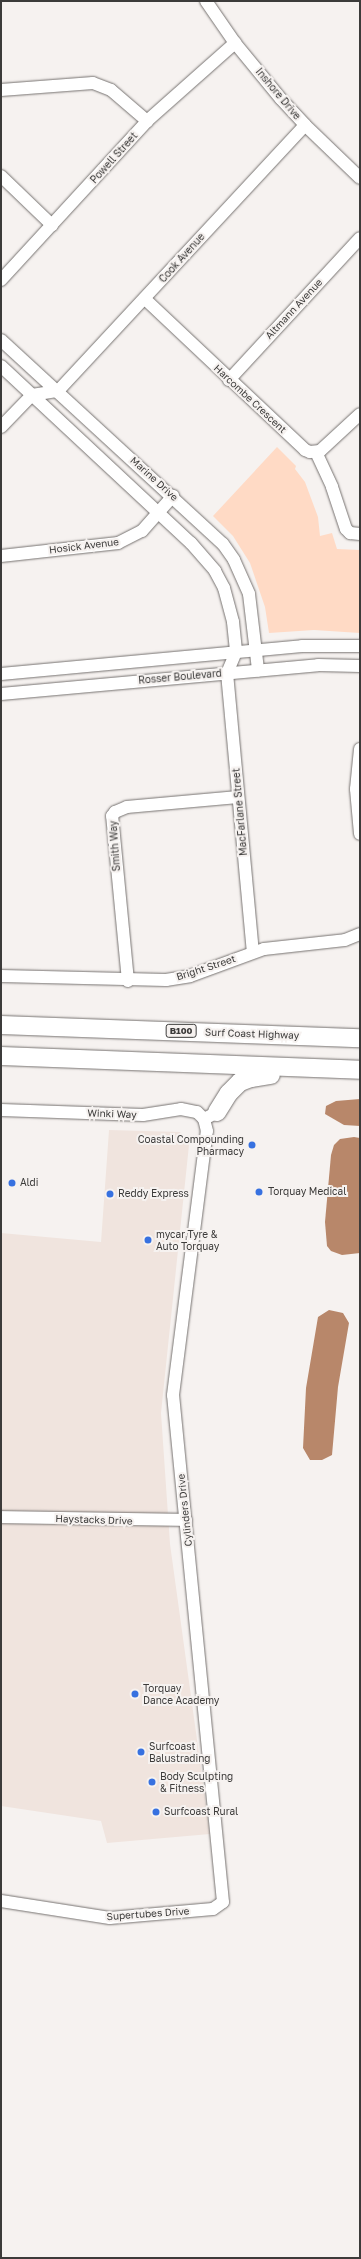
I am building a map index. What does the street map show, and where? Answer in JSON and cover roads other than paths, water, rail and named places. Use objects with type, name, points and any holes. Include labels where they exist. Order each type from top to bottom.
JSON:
[{"type":"main road","name":"Surf Coast Highway","points":[[1,1025],[360,1038]]},
{"type":"main road","points":[[1,1056],[355,1070]]},
{"type":"main road","points":[[211,1115],[228,1093],[240,1082],[250,1078],[262,1075],[328,1076],[355,1070]]},
{"type":"street","name":"Inshore Drive","points":[[206,1],[235,43],[305,125],[360,178]]},
{"type":"street","name":"Powell Street","points":[[1,280],[147,121],[235,43]]},
{"type":"street","points":[[1,90],[93,82],[111,90],[147,121]]},
{"type":"street","name":"Cook Avenue","points":[[58,392],[305,125]]},
{"type":"street","points":[[1,176],[52,225]]},
{"type":"street","name":"Altmann Avenue","points":[[229,380],[360,238]]},
{"type":"street","name":"Harcombe Crescent","points":[[145,299],[229,380],[302,447],[310,452],[316,452]]},
{"type":"street","name":"Marine Drive","points":[[1,340],[173,496],[223,544],[234,560],[249,594],[258,670]]},
{"type":"street","name":"Marine Drive","points":[[1,366],[200,552],[216,571],[230,603],[236,652]]},
{"type":"street","points":[[1,427],[32,394],[58,392]]},
{"type":"street","points":[[360,414],[324,448],[316,452],[332,487],[346,529],[350,533],[360,534]]},
{"type":"street","name":"Hosick Avenue","points":[[1,556],[118,543],[134,537],[159,513],[173,496]]},
{"type":"street","name":"Rosser Boulevard","points":[[1,674],[256,650],[322,645],[360,646]]},
{"type":"street","points":[[226,673],[236,652]]},
{"type":"street","name":"Rosser Boulevard","points":[[1,694],[258,670],[335,664],[360,666]]},
{"type":"street","name":"MacFarlane Street","points":[[226,673],[253,952]]},
{"type":"street","points":[[360,749],[356,789],[360,834]]},
{"type":"street","name":"Smith Way","points":[[128,981],[112,824],[115,812],[127,807],[238,796]]},
{"type":"street","name":"Bright Street","points":[[1,976],[128,981],[177,979],[253,952],[284,946],[344,940],[360,934]]},
{"type":"street","name":"Winki Way","points":[[1,1110],[142,1115],[181,1109],[211,1115]]},
{"type":"street","name":"Cylinders Drive","points":[[211,1115],[207,1131],[174,1395],[223,1902]]},
{"type":"street","name":"Haystacks Drive","points":[[1,1516],[186,1520]]},
{"type":"street","name":"Supertubes Drive","points":[[1,1901],[110,1918],[213,1909],[223,1902]]},
{"type":"place","name":"Coastal Compounding Pharmacy","points":[[252,1145]]},
{"type":"place","name":"Aldi","points":[[12,1183]]},
{"type":"place","name":"Torquay Medical","points":[[259,1192]]},
{"type":"place","name":"Reddy Express","points":[[110,1194]]},
{"type":"place","name":"mycar Tyre & Auto Torquay","points":[[148,1240]]},
{"type":"place","name":"Torquay Dance Academy","points":[[135,1694]]},
{"type":"place","name":"Surfcoast Balustrading","points":[[141,1752]]},
{"type":"place","name":"Body Sculpting & Fitness","points":[[152,1782]]},
{"type":"place","name":"Surfcoast Rural","points":[[156,1812]]}]
